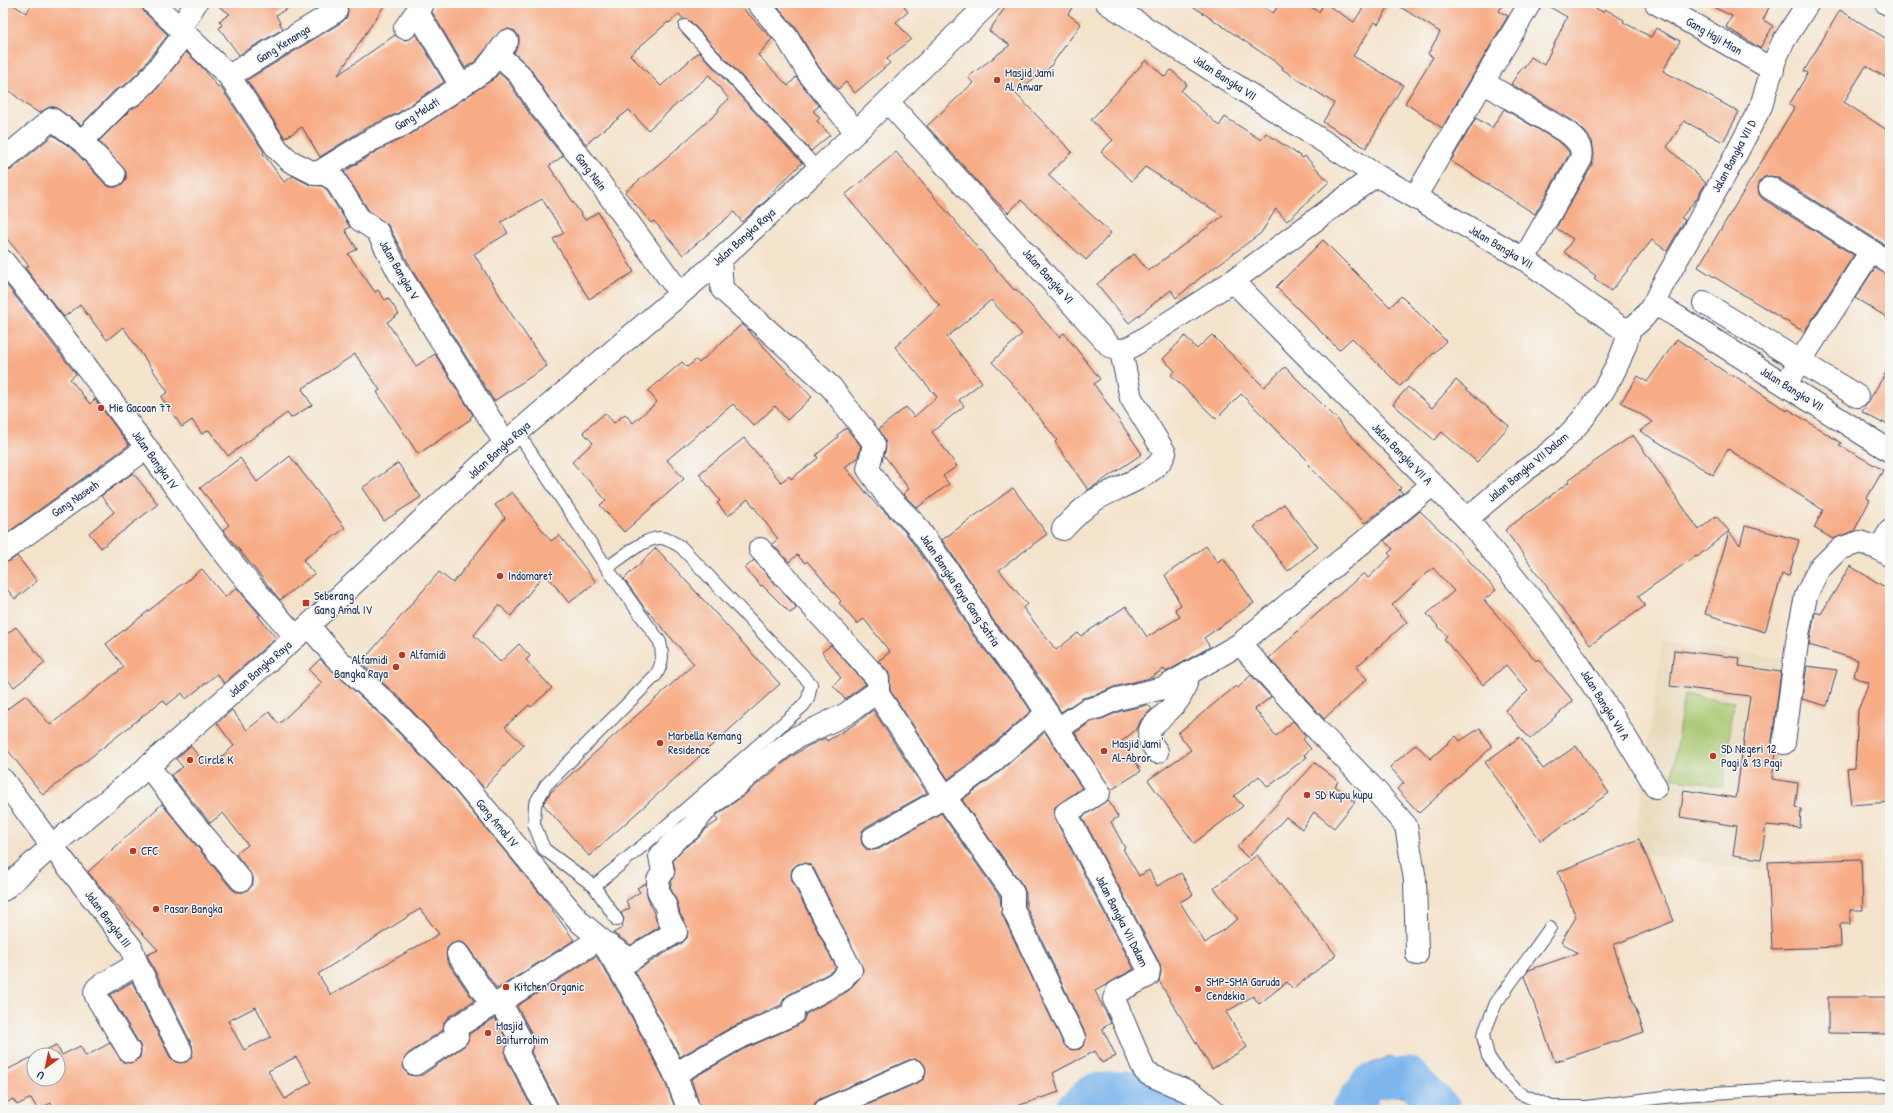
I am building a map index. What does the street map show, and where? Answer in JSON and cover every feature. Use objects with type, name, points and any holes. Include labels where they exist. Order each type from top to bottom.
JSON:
[{"type":"street","name":"Jalan Bangka V","points":[[154,3],[229,76],[278,150],[290,161],[316,174],[325,174],[335,180],[345,193],[357,216],[377,232],[403,279],[512,438]]},
{"type":"street","points":[[82,141],[124,99],[130,98],[144,85],[183,30],[196,3]]},
{"type":"street","points":[[758,3],[786,36],[810,74],[856,132]]},
{"type":"street","name":"Jalan Bangka Raya","points":[[3,890],[52,846],[148,766],[302,632],[512,438],[720,260],[818,169],[989,3]]},
{"type":"street","name":"Jalan Bangka VII","points":[[1107,3],[1376,175],[1524,259],[1620,327],[1630,329]]},
{"type":"street","points":[[1415,197],[1530,3]]},
{"type":"street","name":"Gang Haji Mian","points":[[1656,3],[1773,70]]},
{"type":"street","name":"Jalan Bangka VII D","points":[[1654,306],[1662,286],[1729,168],[1761,106],[1783,42],[1808,3]]},
{"type":"street","points":[[1886,3],[1890,5]]},
{"type":"street","name":"Gang Kenanga","points":[[229,76],[336,11]]},
{"type":"street","points":[[415,14],[461,86]]},
{"type":"street","name":"Gang Melati","points":[[316,174],[371,140],[404,124],[461,86],[484,70],[502,48]]},
{"type":"street","name":"Gang Nain","points":[[502,48],[541,108],[591,171],[680,293]]},
{"type":"street","points":[[1483,82],[1568,133],[1580,143],[1582,152],[1581,159],[1524,259]]},
{"type":"street","name":"Jalan Bangka VI","points":[[888,102],[1111,347],[1121,350]]},
{"type":"street","points":[[3,160],[52,119],[82,141],[114,175]]},
{"type":"street","points":[[1063,529],[1080,510],[1096,499],[1129,484],[1155,468],[1165,453],[1131,398],[1121,350],[1131,347],[1233,281],[1376,175]]},
{"type":"street","points":[[1770,188],[1890,263]]},
{"type":"street","points":[[1786,384],[1871,251]]},
{"type":"street","name":"Jalan Bangka Raya Gang Satria","points":[[720,260],[722,290],[831,387],[871,439],[874,445],[868,469],[872,476],[886,495],[915,524],[964,592],[982,626],[1030,688],[1053,721]]},
{"type":"street","name":"Jalan Bangka IV","points":[[3,261],[66,340],[221,549],[302,632]]},
{"type":"street","name":"Jalan Bangka VII A","points":[[1233,281],[1467,519],[1552,625],[1601,697],[1656,787]]},
{"type":"street","points":[[1704,303],[1857,396]]},
{"type":"street","points":[[1630,329],[1637,324],[1654,306]]},
{"type":"street","name":"Jalan Bangka VII","points":[[1654,306],[1664,309],[1676,316],[1890,451]]},
{"type":"street","name":"Jalan Bangka VII Dalam","points":[[1467,519],[1559,445],[1593,407],[1625,350],[1630,329]]},
{"type":"street","name":"Gang Naseeh","points":[[3,551],[147,448]]},
{"type":"street","points":[[873,838],[945,797],[991,763],[1053,721],[1099,707],[1116,699],[1163,688],[1240,644],[1432,485]]},
{"type":"street","points":[[1784,743],[1798,635],[1806,596],[1818,570],[1835,553],[1853,543],[1860,542],[1886,545]]},
{"type":"street","points":[[760,549],[878,679],[878,694],[945,797],[1013,893],[1013,910],[1074,1038]]},
{"type":"street","name":"Gang Amal IV","points":[[302,632],[336,656],[394,710],[463,782],[580,922],[599,939]]},
{"type":"street","points":[[1240,644],[1320,734],[1376,791],[1406,826],[1415,880],[1417,954]]},
{"type":"street","points":[[1157,752],[1149,740],[1150,730],[1152,726],[1179,701],[1189,673]]},
{"type":"street","points":[[599,939],[631,960],[643,951],[676,932],[668,918],[666,907],[658,890],[658,880],[663,872],[660,856],[676,839],[690,829],[709,805],[736,786],[795,738],[846,714],[871,696],[878,694]]},
{"type":"street","name":"Jalan Bangka VII Dalam","points":[[1053,721],[1099,792],[1066,814],[1149,970],[1148,976],[1117,992],[1114,999],[1144,1070],[1148,1074],[1194,1094],[1213,1110]]},
{"type":"street","points":[[148,766],[241,880]]},
{"type":"street","name":"Jalan Bangka III","points":[[3,780],[52,846],[131,947],[137,964],[181,1051]]},
{"type":"street","points":[[675,1074],[736,1039],[792,1014],[794,1006],[842,980],[851,970],[803,875]]},
{"type":"street","points":[[415,1064],[457,1036],[455,1028],[599,939]]},
{"type":"street","points":[[599,939],[616,962],[675,1074],[689,1110]]},
{"type":"street","points":[[458,954],[496,1004],[522,1042],[517,1052],[547,1110]]},
{"type":"street","points":[[129,1051],[95,992],[97,988],[137,964]]},
{"type":"street","points":[[825,1110],[914,1071]]},
{"type":"lane","points":[[684,26],[818,169]]},
{"type":"lane","points":[[512,438],[660,642],[663,653],[662,665],[656,676],[546,785],[535,804],[534,824],[544,849],[594,886],[617,920]]},
{"type":"lane","points":[[594,886],[657,834],[803,706],[808,699],[811,684],[681,547],[672,541],[660,538],[647,541],[607,568]]},
{"type":"lane","points":[[1550,928],[1496,1003],[1483,1036],[1488,1056],[1500,1074],[1519,1093],[1552,1107],[1586,1107],[1680,1095],[1797,1088],[1890,1086]]},
{"type":"shaded area","name":"SD Negeri 12 Pagi & 13 Pagi","points":[[1663,641],[1793,660],[1763,871],[1633,852]]},
{"type":"green space","points":[[1684,695],[1734,702],[1723,787],[1672,778]]},
{"type":"water","points":[[1389,1057],[1419,1068],[1457,1110],[1427,1110],[1412,1098],[1387,1095],[1369,1083],[1359,1068]]},
{"type":"building","points":[[3,3],[10,3],[26,13],[33,3],[141,3],[144,12],[168,35],[139,72],[125,85],[115,90],[81,125],[55,107],[49,107],[39,113],[25,104],[3,85]]},
{"type":"building","points":[[214,3],[297,3],[276,15],[283,29],[239,55],[219,28],[222,25],[219,21],[230,14]]},
{"type":"building","points":[[349,3],[386,3],[338,75],[395,35],[404,40],[410,39],[416,34],[444,82],[398,113],[364,129],[320,157],[302,127],[285,138],[247,80],[342,22],[347,17],[347,5]]},
{"type":"building","points":[[435,3],[738,3],[772,39],[758,55],[788,86],[796,77],[819,106],[813,111],[820,118],[817,121],[830,135],[811,151],[690,21],[683,19],[679,14],[669,23],[668,22],[630,55],[661,86],[699,52],[802,163],[768,196],[769,198],[742,222],[734,212],[683,255],[654,221],[651,223],[625,192],[679,147],[719,111],[718,109],[729,99],[709,75],[648,130],[629,110],[586,144],[551,101],[529,67],[514,53],[519,42],[519,37],[515,31],[508,29],[502,30],[476,61],[465,68],[432,12]]},
{"type":"building","points":[[783,3],[901,3],[908,12],[896,22],[911,39],[887,59],[890,63],[855,93],[846,82],[838,89],[819,67],[796,28],[778,8]]},
{"type":"building","points":[[1008,3],[1075,3],[1068,14],[1081,24],[1047,71],[1045,70],[1015,93],[1072,152],[1048,175],[1111,233],[1086,260],[1021,200],[1008,213],[927,126],[973,83],[968,77],[1010,45],[989,31]]},
{"type":"building","points":[[1188,3],[1257,3],[1273,13],[1280,3],[1305,3],[1319,12],[1324,3],[1354,22],[1366,3],[1391,3],[1378,24],[1375,22],[1353,56],[1403,85],[1366,148],[1323,122],[1334,103],[1282,69],[1283,67]]},
{"type":"building","points":[[1394,3],[1504,3],[1499,11],[1508,16],[1442,128],[1405,103],[1433,57],[1428,54],[1440,32]]},
{"type":"building","points":[[1543,3],[1586,3],[1603,12],[1605,9],[1624,20],[1623,22],[1651,37],[1656,28],[1680,41],[1663,71],[1739,112],[1723,142],[1684,121],[1667,147],[1706,183],[1695,201],[1681,218],[1685,220],[1667,251],[1652,240],[1611,291],[1594,278],[1596,276],[1564,252],[1573,239],[1556,228],[1592,165],[1594,154],[1592,141],[1575,122],[1511,84],[1522,67],[1524,68],[1531,57],[1544,65],[1567,17]]},
{"type":"building","points":[[1705,3],[1771,3],[1763,20],[1773,26],[1760,48],[1726,27],[1732,16]]},
{"type":"building","points":[[1840,10],[1890,41],[1890,80],[1866,66],[1844,102],[1890,132],[1890,248],[1777,177],[1764,177],[1760,181],[1758,188],[1759,194],[1763,199],[1854,255],[1804,332],[1698,267],[1794,108],[1789,105],[1808,73],[1804,71]]},
{"type":"building","points":[[186,52],[202,67],[218,87],[220,86],[264,152],[263,153],[284,182],[293,176],[310,185],[322,186],[326,189],[350,227],[345,230],[357,249],[348,254],[375,292],[378,290],[385,300],[388,298],[399,314],[387,322],[416,366],[435,354],[473,415],[470,417],[471,419],[418,454],[377,392],[380,390],[355,354],[302,389],[312,405],[291,418],[287,413],[228,456],[209,430],[202,434],[192,420],[182,427],[161,397],[168,392],[123,327],[107,340],[80,305],[64,317],[25,268],[29,266],[3,234],[3,172],[11,170],[53,135],[74,150],[105,184],[110,187],[116,187],[122,184],[126,179],[126,172],[99,141],[131,109],[139,105],[157,89]]},
{"type":"building","points":[[1146,60],[1165,77],[1171,70],[1187,84],[1181,91],[1219,126],[1225,117],[1261,140],[1266,133],[1303,158],[1305,156],[1329,182],[1287,221],[1276,209],[1261,233],[1200,278],[1176,298],[1171,290],[1129,323],[1097,284],[1134,254],[1148,271],[1223,216],[1145,167],[1132,181],[1101,152],[1113,140],[1091,120]]},
{"type":"building","points":[[499,73],[509,82],[531,116],[563,156],[549,166],[585,220],[598,212],[634,272],[589,299],[553,239],[564,233],[542,199],[501,222],[508,233],[474,254],[510,312],[547,366],[494,401],[415,275],[388,225],[369,211],[344,172],[377,151],[411,134],[492,80]]},
{"type":"building","points":[[1504,109],[1561,143],[1569,152],[1569,155],[1535,214],[1451,161],[1476,118],[1492,128]]},
{"type":"building","points":[[896,152],[1014,290],[1016,289],[1059,337],[1064,333],[1100,379],[1094,384],[1142,454],[1088,490],[1055,442],[1057,440],[1011,382],[992,362],[1022,334],[991,300],[947,337],[982,382],[959,400],[964,406],[932,432],[957,466],[943,476],[949,484],[917,508],[903,494],[909,489],[884,455],[886,448],[885,440],[879,429],[906,407],[914,417],[937,397],[895,347],[940,306],[845,195]]},
{"type":"building","points":[[1323,240],[1390,307],[1401,296],[1446,341],[1400,386],[1352,338],[1339,350],[1276,287]]},
{"type":"building","points":[[1875,268],[1890,275],[1890,319],[1855,298]]},
{"type":"building","points":[[5,283],[76,374],[70,379],[90,404],[95,399],[129,445],[3,536],[3,285]]},
{"type":"building","points":[[742,324],[812,397],[787,420],[775,406],[754,426],[733,404],[667,460],[684,479],[624,532],[600,505],[606,500],[572,462],[593,443],[583,432],[605,413],[614,423],[625,414],[633,423],[657,402],[648,391],[682,362],[687,367],[696,360],[699,363]]},
{"type":"building","points":[[1212,335],[1264,387],[1285,367],[1340,422],[1339,423],[1401,488],[1399,490],[1403,493],[1365,523],[1308,465],[1310,463],[1241,394],[1216,419],[1171,375],[1175,371],[1163,359],[1185,336],[1197,349]]},
{"type":"building","points":[[1677,339],[1731,376],[1732,374],[1787,411],[1788,409],[1841,443],[1839,445],[1883,470],[1867,498],[1870,500],[1854,531],[1833,539],[1814,528],[1823,510],[1728,449],[1713,475],[1640,431],[1653,422],[1621,402],[1638,376],[1647,382]]},
{"type":"building","points":[[1890,366],[1890,426],[1883,421],[1882,423],[1862,412]]},
{"type":"building","points":[[1456,380],[1509,426],[1477,462],[1442,432],[1434,440],[1393,404],[1408,387],[1432,408]]},
{"type":"building","points":[[846,428],[861,446],[858,457],[845,467],[879,508],[880,507],[905,532],[953,600],[972,634],[1020,694],[1031,711],[983,753],[948,779],[890,690],[888,671],[878,661],[890,652],[864,619],[857,624],[839,603],[841,601],[807,561],[805,563],[797,555],[789,562],[772,544],[778,539],[748,499],[728,516],[717,503],[720,501],[699,474],[744,438],[781,482],[789,476],[791,479],[818,458],[816,455],[838,437],[837,435]]},
{"type":"building","points":[[1633,435],[1699,530],[1716,516],[1729,531],[1697,557],[1696,556],[1638,596],[1645,606],[1590,645],[1505,530],[1569,482],[1568,480]]},
{"type":"building","points":[[290,456],[345,528],[303,560],[314,574],[280,600],[223,530],[229,525],[200,488],[240,458],[257,482]]},
{"type":"building","points":[[398,463],[421,497],[384,521],[362,488]]},
{"type":"building","points":[[133,473],[158,504],[101,548],[89,533],[114,512],[101,496]]},
{"type":"building","points":[[1013,488],[1047,534],[999,570],[1027,604],[1023,608],[1056,650],[1078,633],[1081,636],[1126,606],[1147,637],[1180,617],[1175,609],[1181,605],[1165,575],[1206,546],[1217,562],[1223,558],[1254,603],[1204,638],[1210,647],[1166,672],[1164,669],[1150,678],[1114,687],[1083,698],[1061,712],[1040,679],[992,619],[974,586],[942,540]]},
{"type":"building","points":[[512,492],[551,541],[559,535],[596,582],[569,603],[545,573],[511,616],[499,605],[474,635],[500,662],[519,644],[530,656],[526,660],[552,688],[531,707],[529,705],[505,727],[524,745],[484,788],[403,701],[361,663],[439,572],[453,583],[505,518],[495,505]]},
{"type":"building","points":[[1284,504],[1318,547],[1288,571],[1254,527]]},
{"type":"building","points":[[1420,511],[1445,535],[1496,590],[1484,600],[1536,661],[1538,659],[1573,701],[1530,739],[1505,710],[1528,691],[1506,665],[1483,685],[1444,639],[1447,636],[1427,614],[1454,591],[1433,568],[1392,605],[1407,622],[1356,667],[1367,679],[1324,719],[1269,658],[1364,573],[1368,578],[1391,556],[1388,553],[1393,549],[1384,541]]},
{"type":"building","points":[[1745,526],[1799,540],[1789,576],[1782,574],[1765,632],[1705,614],[1729,532],[1740,545]]},
{"type":"building","name":"Marbella Kemang Residence","points":[[656,548],[780,684],[589,856],[543,804],[550,793],[694,664],[643,606],[624,579]]},
{"type":"building","points":[[17,556],[37,581],[15,599],[3,584],[3,563],[10,561]]},
{"type":"building","points":[[754,560],[797,608],[790,613],[762,585],[761,586],[745,568]]},
{"type":"building","points":[[1850,566],[1890,590],[1890,758],[1888,758],[1890,802],[1851,805],[1847,769],[1855,768],[1858,710],[1869,683],[1854,677],[1858,660],[1809,645],[1815,612],[1821,614]]},
{"type":"building","points":[[202,569],[225,597],[237,588],[260,615],[258,616],[276,638],[224,683],[217,674],[186,699],[182,693],[167,705],[163,700],[43,795],[3,744],[3,712],[26,695],[50,725],[124,667],[106,644]]},
{"type":"building","points":[[16,627],[45,663],[14,687],[3,674],[3,637]]},
{"type":"building","points":[[831,645],[866,684],[845,699],[833,685],[841,678],[822,652]]},
{"type":"building","points":[[1674,650],[1740,658],[1739,666],[1781,672],[1772,741],[1772,747],[1776,752],[1772,779],[1798,783],[1795,808],[1801,809],[1800,828],[1766,825],[1761,859],[1733,855],[1737,826],[1680,817],[1684,790],[1736,798],[1750,696],[1670,686]]},
{"type":"building","points":[[320,659],[385,719],[454,790],[542,896],[574,940],[497,989],[464,943],[458,942],[451,944],[447,948],[447,961],[474,1001],[448,1017],[444,1023],[443,1030],[408,1054],[404,1059],[403,1065],[405,1071],[409,1075],[422,1075],[464,1046],[468,1041],[469,1034],[495,1018],[508,1042],[505,1052],[506,1058],[533,1110],[54,1110],[51,1103],[38,1110],[31,1098],[17,1105],[13,1099],[3,1105],[3,1072],[26,1060],[26,1087],[66,1087],[66,1053],[80,1046],[86,1056],[110,1043],[123,1062],[130,1063],[136,1061],[140,1057],[140,1045],[110,995],[132,982],[170,1057],[174,1061],[180,1063],[186,1062],[191,1058],[193,1052],[192,1045],[147,955],[158,950],[105,893],[88,872],[162,804],[231,888],[236,892],[243,892],[249,889],[253,884],[253,877],[236,854],[248,845],[223,813],[210,823],[171,775],[183,767],[176,759],[190,746],[209,767],[234,746],[217,723],[232,710],[247,730],[269,712],[279,724],[322,683],[309,670]],"holes":[[[420,909],[439,934],[331,995],[318,974]],[[256,1007],[271,1037],[244,1050],[228,1021]],[[296,1057],[312,1082],[285,1099],[268,1071]]]},
{"type":"building","points":[[1807,666],[1837,670],[1827,706],[1802,699]]},
{"type":"building","points":[[1251,675],[1271,697],[1255,709],[1276,736],[1293,721],[1306,736],[1303,739],[1311,749],[1304,755],[1307,757],[1268,787],[1259,776],[1234,796],[1243,806],[1194,843],[1148,780],[1191,750],[1178,733],[1236,686],[1238,688]]},
{"type":"building","name":"Masjid Jami' Al-Abror","points":[[1148,705],[1152,709],[1141,720],[1137,729],[1122,741],[1141,771],[1111,790],[1075,733],[1091,722],[1121,711]]},
{"type":"building","points":[[873,710],[927,793],[866,827],[862,831],[862,844],[866,849],[879,849],[941,813],[1000,897],[1002,914],[1063,1043],[1067,1048],[1073,1050],[1080,1049],[1084,1045],[1086,1039],[1085,1033],[1026,906],[1026,893],[1023,886],[962,800],[999,772],[1045,732],[1082,788],[1055,807],[1055,819],[1134,969],[1095,991],[1111,1023],[1102,1028],[1116,1056],[1102,1063],[1095,1051],[1053,1073],[1059,1092],[1005,1110],[856,1110],[924,1079],[926,1072],[925,1066],[921,1061],[915,1059],[909,1060],[820,1099],[815,1103],[813,1110],[701,1110],[691,1079],[742,1050],[798,1025],[803,1021],[806,1014],[848,991],[862,975],[863,969],[814,869],[809,864],[798,864],[792,869],[792,881],[836,967],[833,971],[788,995],[781,1005],[730,1028],[680,1057],[635,971],[682,943],[687,938],[687,926],[680,914],[677,902],[670,887],[675,870],[673,860],[684,848],[718,821],[716,817],[718,814],[791,757],[806,747],[825,738],[827,741],[855,724]]},
{"type":"building","points":[[1480,728],[1492,747],[1419,813],[1397,789],[1404,783],[1390,767],[1416,744],[1430,759],[1456,736],[1460,741]]},
{"type":"building","points":[[1520,737],[1543,769],[1576,746],[1609,793],[1541,841],[1485,762]]},
{"type":"building","points":[[1315,763],[1338,781],[1335,786],[1355,802],[1334,828],[1314,812],[1302,829],[1286,817],[1248,858],[1237,847]]},
{"type":"building","points":[[1108,800],[1118,817],[1111,822],[1125,848],[1123,849],[1139,876],[1149,870],[1157,886],[1181,873],[1193,895],[1180,902],[1205,943],[1238,919],[1214,888],[1257,855],[1336,955],[1293,989],[1287,982],[1259,1004],[1253,996],[1226,1012],[1247,1047],[1212,1069],[1159,981],[1161,972],[1160,964],[1082,817]]},
{"type":"building","points":[[1639,839],[1674,921],[1613,945],[1644,1032],[1555,1062],[1524,976],[1529,970],[1578,953],[1561,942],[1576,917],[1558,872]]},
{"type":"building","points":[[1861,859],[1863,910],[1850,910],[1850,924],[1840,924],[1841,947],[1772,949],[1768,862]]},
{"type":"building","points":[[646,883],[647,895],[659,927],[631,945],[613,933],[624,927],[622,925],[624,919],[621,913],[630,908],[626,901],[640,892],[637,888]]},
{"type":"building","points":[[596,956],[619,993],[664,1079],[676,1110],[559,1110],[558,1104],[531,1052],[534,1042],[533,1036],[517,1006]]},
{"type":"building","points":[[1828,997],[1890,997],[1890,1034],[1828,1033]]},
{"type":"waterway","points":[[1350,1110],[1369,1083],[1408,1075],[1443,1110]]},
{"type":"waterway","points":[[1073,1110],[1093,1092],[1152,1087],[1165,1110]]},
{"type":"place","name":"Masjid Jami Al Anwar","points":[[997,80]]},
{"type":"place","name":"Mie Gacoan 77","points":[[101,408]]},
{"type":"place","name":"Indomaret","points":[[500,576]]},
{"type":"place","name":"Seberang Gang Amal IV","points":[[306,603]]},
{"type":"place","name":"Alfamidi","points":[[402,655]]},
{"type":"place","name":"Alfamidi Bangka Raya","points":[[396,667]]},
{"type":"place","name":"Marbella Kemang Residence","points":[[660,743]]},
{"type":"place","name":"Masjid Jami' Al-Abror","points":[[1104,751]]},
{"type":"place","name":"SD Negeri 12 Pagi & 13 Pagi","points":[[1713,756]]},
{"type":"place","name":"Circle K","points":[[190,760]]},
{"type":"place","name":"SD Kupu kupu","points":[[1307,795]]},
{"type":"place","name":"CFC","points":[[133,851]]},
{"type":"place","name":"Pasar Bangka","points":[[156,909]]},
{"type":"place","name":"Kitchen Organic","points":[[506,987]]},
{"type":"place","name":"SMP-SMA Garuda Cendekia","points":[[1198,989]]},
{"type":"place","name":"Masjid Baiturrohim","points":[[488,1033]]}]
